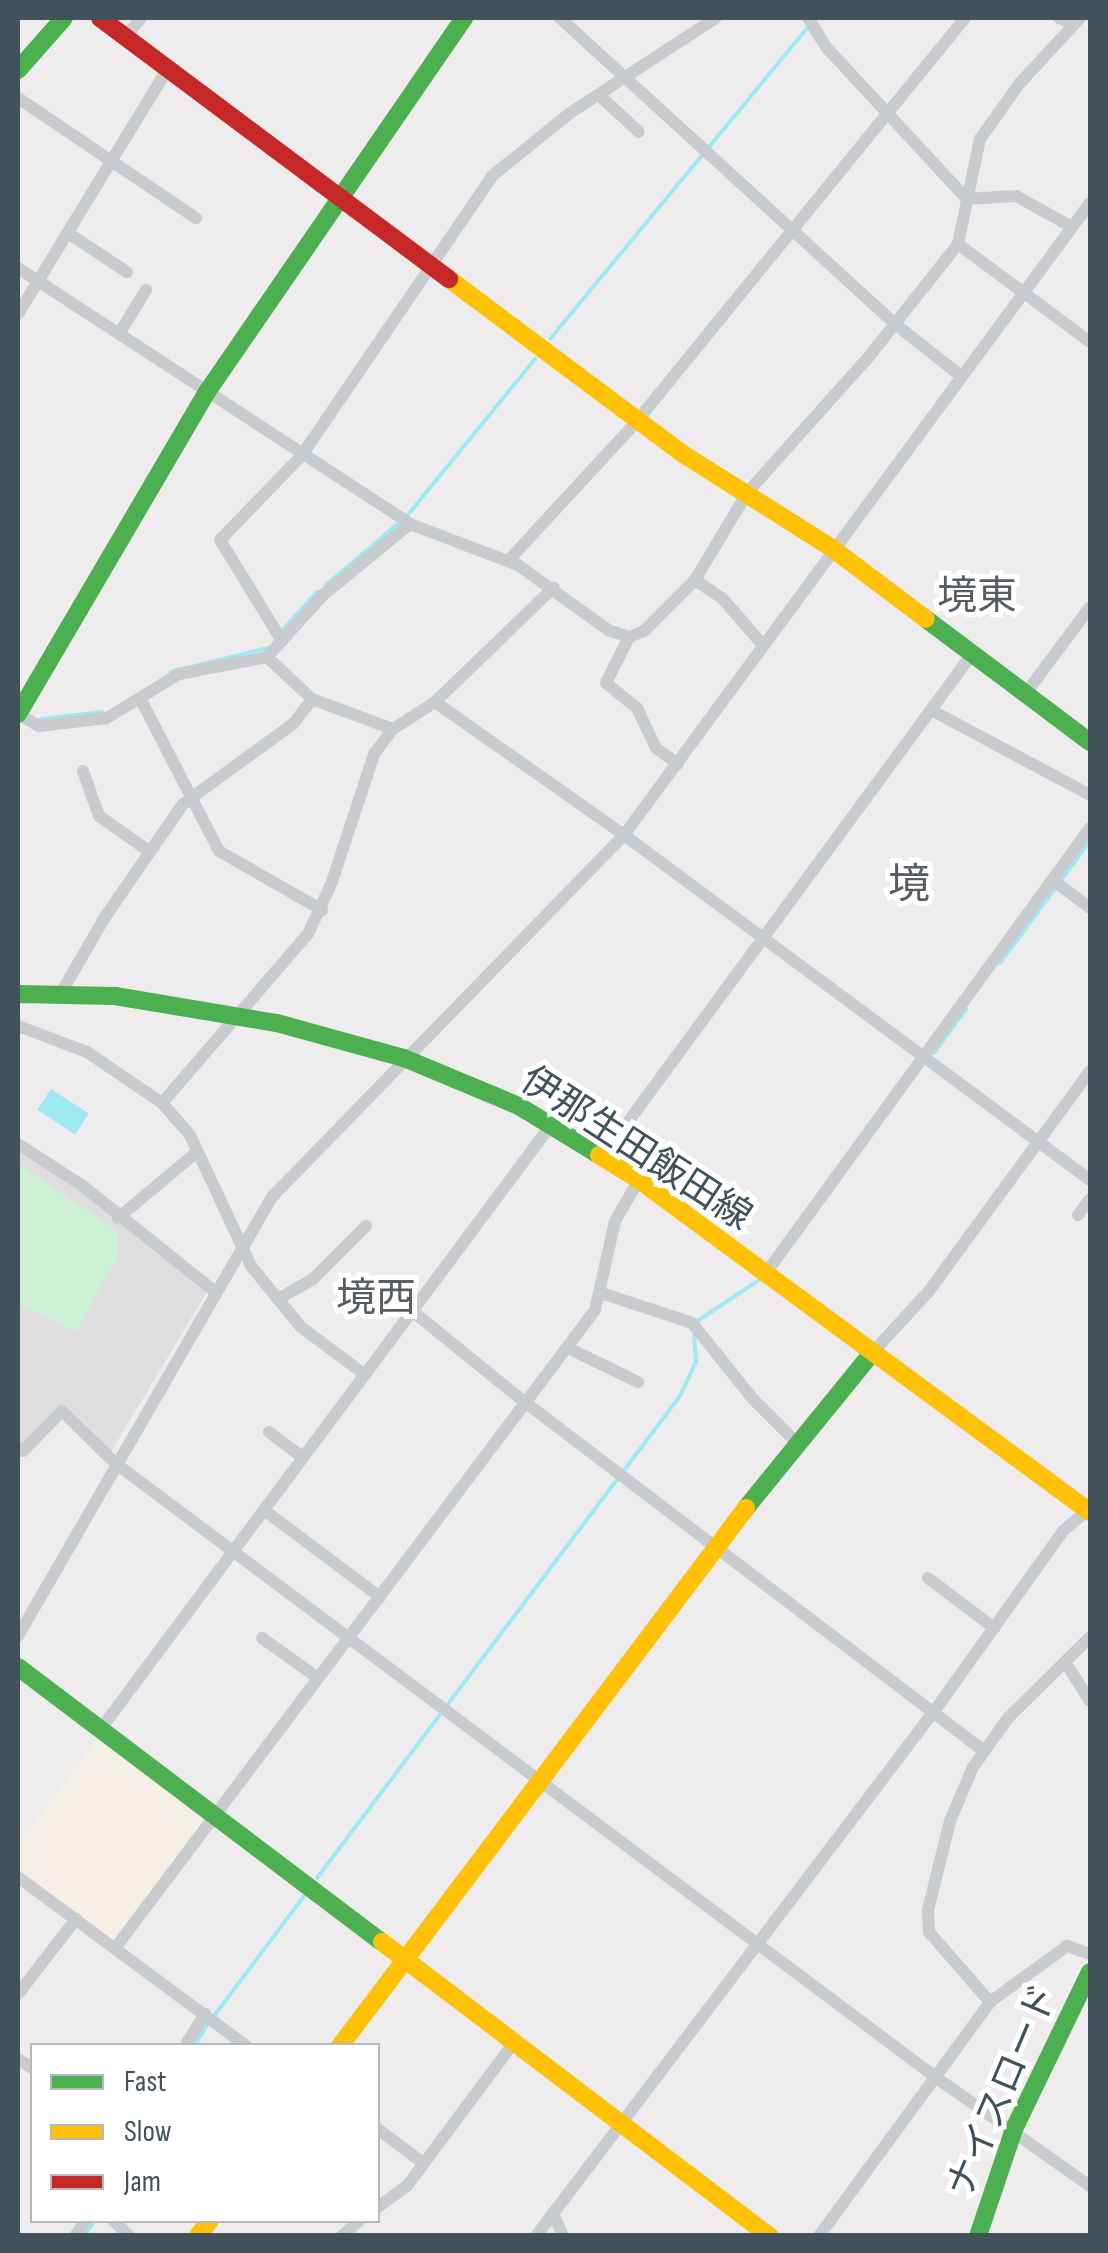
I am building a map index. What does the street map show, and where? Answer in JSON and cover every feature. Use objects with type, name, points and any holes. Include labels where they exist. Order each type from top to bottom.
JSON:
[{"type":"main road","points":[[18,70],[64,18]]},
{"type":"main road","points":[[100,18],[637,421],[833,550],[1090,742]]},
{"type":"main road","points":[[18,714],[208,392],[464,18]]},
{"type":"main road","name":"伊那生田飯田線","points":[[18,994],[61,993],[238,1014],[404,1058],[470,1084],[551,1125],[639,1180],[1089,1510]]},
{"type":"main road","points":[[342,2043],[716,1546],[796,1442],[873,1352]]},
{"type":"main road","points":[[18,1667],[770,2236]]},
{"type":"main road","name":"ナイスロード","points":[[978,2236],[1014,2130],[1090,1972]]},
{"type":"street","points":[[125,36],[141,18]]},
{"type":"street","points":[[560,18],[895,324],[961,376]]},
{"type":"street","points":[[279,637],[220,540],[302,455],[492,176],[570,112],[716,18]]},
{"type":"street","points":[[508,561],[637,421],[966,18]]},
{"type":"street","points":[[678,764],[656,748],[636,708],[606,683],[628,637],[644,630],[695,580],[747,493],[895,324],[958,244],[980,139],[1072,20],[1090,28]]},
{"type":"street","points":[[809,21],[827,48],[967,199]]},
{"type":"street","points":[[18,314],[168,68]]},
{"type":"street","points":[[599,95],[639,132]]},
{"type":"street","points":[[18,98],[196,218]]},
{"type":"street","points":[[967,199],[1016,196],[1072,227]]},
{"type":"street","points":[[18,1636],[242,1241],[272,1197],[624,834],[1090,203]]},
{"type":"street","points":[[68,233],[127,272]]},
{"type":"street","points":[[958,244],[1090,342]]},
{"type":"street","points":[[18,268],[405,521],[508,561],[554,587],[608,630],[628,637]]},
{"type":"street","points":[[119,334],[146,290]]},
{"type":"street","points":[[18,714],[40,726],[107,718],[178,674],[267,657],[279,637],[405,521]]},
{"type":"street","points":[[695,580],[722,598],[763,645]]},
{"type":"street","points":[[162,1104],[308,934],[322,910],[365,777],[393,729],[435,702],[554,587]]},
{"type":"street","points":[[1026,693],[1090,607]]},
{"type":"street","points":[[603,1156],[972,654]]},
{"type":"street","points":[[267,657],[312,699],[393,729]]},
{"type":"street","points":[[140,698],[219,851],[322,910]]},
{"type":"street","points":[[61,993],[149,852],[190,799],[294,724],[312,699]]},
{"type":"street","points":[[435,702],[624,834],[1090,1180]]},
{"type":"street","points":[[930,710],[1090,795]]},
{"type":"street","points":[[83,771],[99,816],[149,852]]},
{"type":"street","points":[[766,1273],[1057,883],[1090,828]]},
{"type":"street","points":[[1057,883],[1090,908]]},
{"type":"street","points":[[18,1026],[88,1052],[162,1104],[190,1135],[251,1266],[301,1327],[364,1374]]},
{"type":"street","points":[[873,1352],[929,1291],[1090,1072]]},
{"type":"street","points":[[100,1730],[551,1125]]},
{"type":"street","points":[[18,1144],[83,1186],[118,1218],[214,1291]]},
{"type":"street","points":[[118,1218],[197,1152]]},
{"type":"street","points":[[116,1947],[595,1310],[615,1221],[639,1180]]},
{"type":"street","points":[[1078,1215],[1090,1199]]},
{"type":"street","points":[[278,1298],[313,1278],[366,1226]]},
{"type":"street","points":[[600,1294],[694,1324],[731,1374],[796,1442]]},
{"type":"street","points":[[411,1310],[526,1403],[984,1750]]},
{"type":"street","points":[[568,1348],[638,1382]]},
{"type":"street","points":[[18,1447],[22,1451],[62,1410],[115,1463],[934,2076],[1090,2186]]},
{"type":"street","points":[[269,1432],[302,1457]]},
{"type":"street","points":[[264,1510],[380,1597]]},
{"type":"street","points":[[536,2236],[935,1710],[1063,1531],[1089,1510]]},
{"type":"street","points":[[928,1578],[994,1628]]},
{"type":"street","points":[[990,2002],[929,1932],[928,1910],[950,1821],[984,1750],[1090,1636]]},
{"type":"street","points":[[262,1638],[318,1678]]},
{"type":"street","points":[[1064,1662],[1090,1701]]},
{"type":"street","points":[[18,1877],[242,2043]]},
{"type":"street","points":[[18,1994],[76,1919]]},
{"type":"street","points":[[819,2236],[990,2002],[1067,1946],[1090,1954]]},
{"type":"street","points":[[187,2043],[209,2018]]},
{"type":"street","points":[[380,2205],[407,2186],[515,2040]]},
{"type":"street","points":[[380,2131],[423,2163]]},
{"type":"street","points":[[553,2213],[563,2236]]},
{"type":"shaded area","points":[[18,1148],[78,1188],[208,1290],[111,1452],[60,1405],[21,1447],[18,1444]]},
{"type":"shaded area","points":[[97,1740],[207,1822],[116,1943],[18,1872],[18,1846]]},
{"type":"green space","points":[[18,1163],[117,1231],[118,1256],[76,1332],[18,1303]]},
{"type":"water","points":[[51,1089],[89,1114],[75,1134],[37,1110]]},
{"type":"waterway","points":[[550,339],[816,18]]},
{"type":"waterway","points":[[325,586],[407,516],[535,359]]},
{"type":"waterway","points":[[280,633],[317,592]]},
{"type":"waterway","points":[[171,672],[267,648]]},
{"type":"waterway","points":[[41,719],[103,712]]},
{"type":"waterway","points":[[1000,963],[1090,841]]},
{"type":"waterway","points":[[934,1053],[966,1009]]},
{"type":"waterway","points":[[696,1322],[759,1280]]},
{"type":"waterway","points":[[317,1878],[680,1396],[696,1362],[694,1335]]},
{"type":"waterway","points":[[214,2016],[304,1896]]},
{"type":"waterway","points":[[196,2043],[208,2024]]},
{"type":"waterway","points":[[84,2236],[93,2223]]},
{"type":"traffic: fast","points":[[18,70],[64,18]]},
{"type":"traffic: fast","points":[[18,714],[207,392],[464,18]]},
{"type":"traffic: fast","points":[[926,619],[1090,742]]},
{"type":"traffic: fast","points":[[18,994],[115,996],[277,1023],[404,1058],[519,1106],[599,1155]]},
{"type":"traffic: fast","points":[[746,1508],[873,1352]]},
{"type":"traffic: fast","points":[[18,1667],[382,1942]]},
{"type":"traffic: fast","points":[[978,2236],[1014,2129],[1090,1972]]},
{"type":"traffic: slow","points":[[449,279],[683,454],[833,549],[926,619]]},
{"type":"traffic: slow","points":[[599,1155],[639,1180],[1090,1512]]},
{"type":"traffic: slow","points":[[342,2043],[746,1508]]},
{"type":"traffic: slow","points":[[382,1942],[770,2236]]},
{"type":"traffic: slow","points":[[198,2236],[208,2223]]},
{"type":"traffic: jam","points":[[100,18],[449,279]]},
{"type":"district","name":"境東","points":[[977,597]]},
{"type":"district","name":"境","points":[[909,886]]},
{"type":"district","name":"境西","points":[[376,1299]]}]
